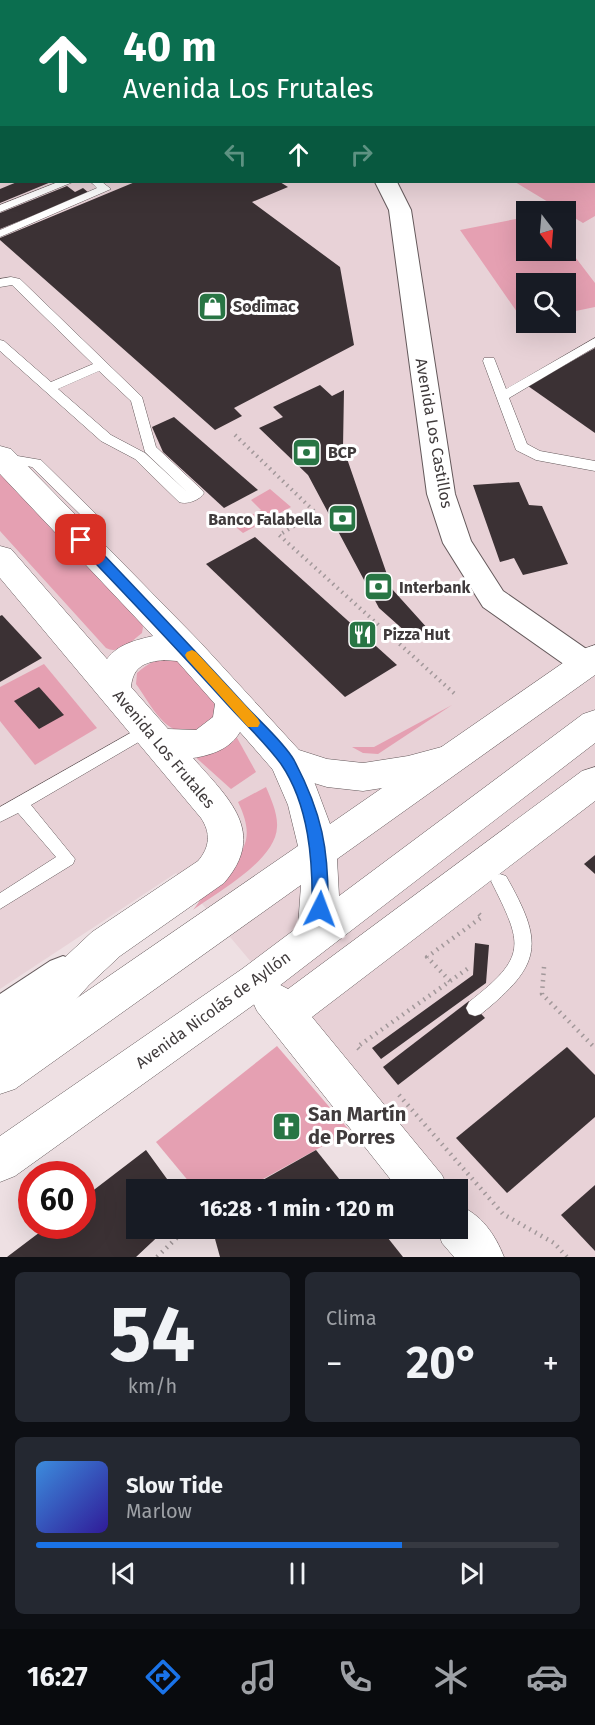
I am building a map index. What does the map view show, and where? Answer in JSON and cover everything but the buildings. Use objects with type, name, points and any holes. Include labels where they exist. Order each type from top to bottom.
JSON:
[{"type":"main road","points":[[0,456],[188,651],[287,761],[306,803],[319,852],[321,890],[317,933]]},
{"type":"main road","name":"Avenida Los Frutales","points":[[0,557],[153,734],[222,818],[228,835],[227,847],[220,862],[207,876],[106,944],[75,973],[0,1056]]},
{"type":"main road","points":[[114,689],[114,678],[128,658],[140,652],[161,647],[175,647],[188,651]]},
{"type":"main road","points":[[0,1075],[591,661]]},
{"type":"main road","points":[[153,734],[179,746],[208,741],[220,733],[228,723],[233,713],[232,701]]},
{"type":"main road","name":"Avenida Nicolás de Ayllón","points":[[0,1161],[256,981],[595,724]]},
{"type":"main road","points":[[287,761],[327,773],[363,777],[408,770],[453,757]]},
{"type":"main road","points":[[285,1014],[595,781]]},
{"type":"main road","points":[[256,981],[418,1179]]},
{"type":"main road","points":[[468,1239],[482,1257]]},
{"type":"street","name":"Avenida Los Castillos","points":[[386,183],[400,210],[441,494],[458,543],[493,599],[591,661]]},
{"type":"street","points":[[0,1014],[106,944]]},
{"type":"lane","points":[[0,209],[65,183]]},
{"type":"lane","points":[[0,234],[105,189],[97,183]]},
{"type":"lane","points":[[0,283],[11,280],[16,282],[137,400],[150,449],[198,493],[184,499],[140,456],[106,438],[0,344]]},
{"type":"lane","points":[[501,397],[595,342]]},
{"type":"lane","points":[[489,361],[517,442],[525,451],[595,466]]},
{"type":"lane","points":[[49,388],[101,365]]},
{"type":"lane","points":[[0,815],[153,734]]},
{"type":"lane","points":[[0,902],[67,859],[20,803]]},
{"type":"lane","points":[[475,1008],[501,988],[516,971],[525,949],[524,930],[515,907],[500,881]]},
{"type":"path","points":[[234,435],[316,513],[279,535],[457,696]]},
{"type":"path","points":[[450,981],[427,957],[482,916],[469,904]]},
{"type":"path","points":[[544,963],[542,994],[595,1048]]},
{"type":"path","points":[[365,1056],[357,1047],[470,967]]},
{"type":"path","points":[[396,1091],[503,1214],[554,1243],[567,1257]]},
{"type":"path","points":[[157,1257],[176,1239]]},
{"type":"shaded area","points":[[0,183],[595,183],[595,1257],[500,1257],[468,1219],[468,1179],[435,1179],[176,873],[0,989]]},
{"type":"shaded area","points":[[517,183],[595,183],[595,216],[583,223],[576,219],[576,201],[547,201]]},
{"type":"shaded area","points":[[516,219],[516,261],[576,261],[576,258],[595,283],[595,307],[576,311],[576,273],[516,273],[516,310],[460,230]]},
{"type":"shaded area","points":[[0,471],[139,617],[143,627],[142,633],[130,643],[116,650],[106,648],[0,531]]},
{"type":"shaded area","points":[[270,489],[291,507],[243,533],[227,520],[236,515],[243,520],[261,510],[251,500]]},
{"type":"shaded area","points":[[176,657],[217,702],[214,719],[194,731],[175,730],[167,725],[136,684],[137,673],[150,663]]},
{"type":"shaded area","points":[[44,664],[97,728],[35,765],[0,721],[0,687]]},
{"type":"shaded area","points":[[452,705],[378,754],[363,753],[352,747],[374,747]]},
{"type":"shaded area","points":[[236,736],[256,772],[231,789],[192,754]]},
{"type":"shaded area","points":[[266,787],[274,807],[277,827],[274,839],[267,851],[244,874],[193,910],[213,883],[234,862],[244,846],[247,837],[246,827],[238,802]]},
{"type":"shaded area","points":[[277,1046],[350,1131],[263,1179],[187,1179],[156,1142]]},
{"type":"slow traffic","points":[[192,655],[253,723]]},
{"type":"place","name":"Sodimac","points":[[212,306]]},
{"type":"place","name":"BCP","points":[[307,452]]},
{"type":"place","name":"Banco Falabella","points":[[343,519]]},
{"type":"place","name":"Interbank","points":[[378,587]]},
{"type":"place","name":"Pizza Hut","points":[[362,634]]},
{"type":"place","name":"San Martín de Porres","points":[[287,1126]]},
{"type":"route","points":[[81,540],[188,651],[287,761],[306,803],[316,837],[321,868],[320,909]]}]
